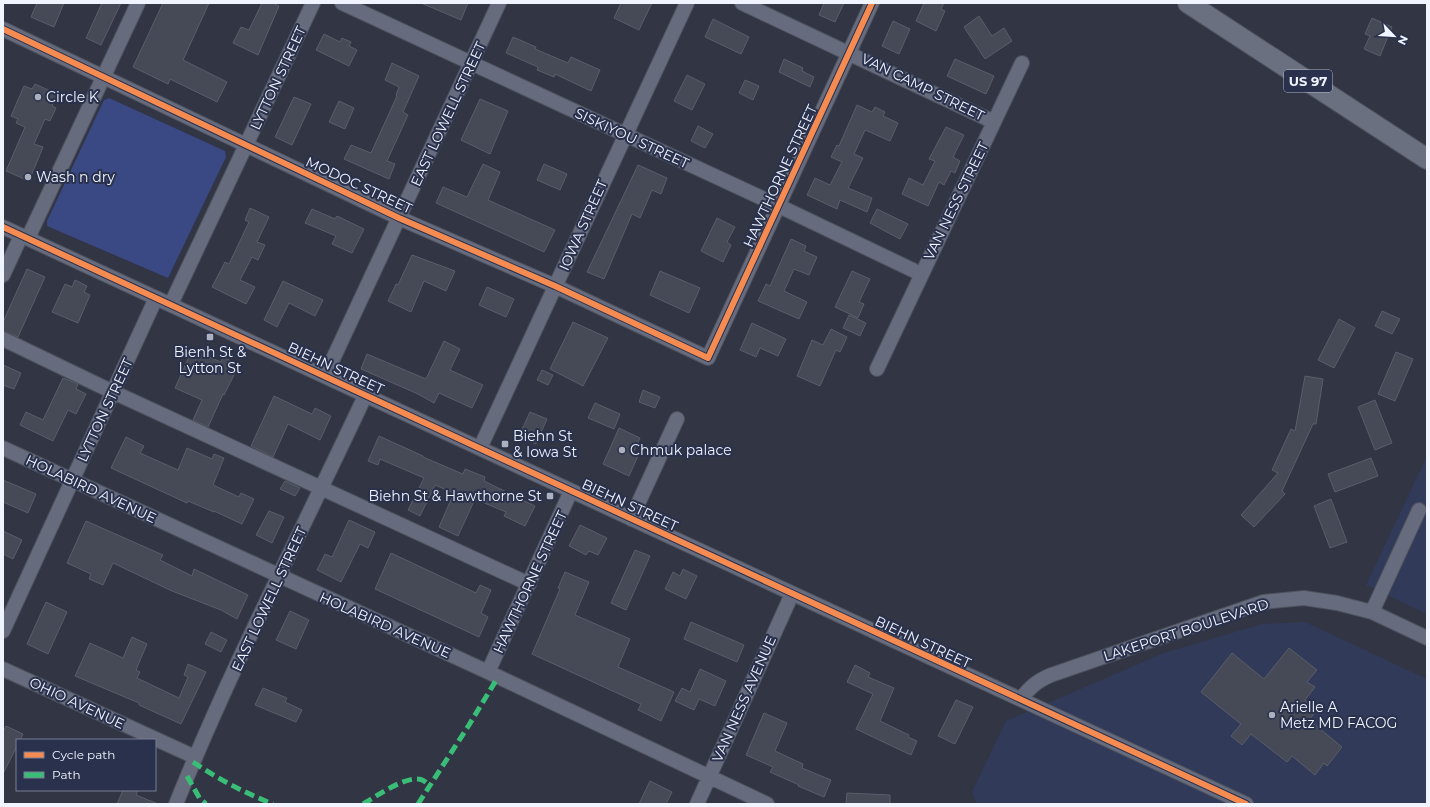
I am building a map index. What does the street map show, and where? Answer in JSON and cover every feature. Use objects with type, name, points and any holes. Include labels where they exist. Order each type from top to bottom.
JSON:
[{"type":"highway","name":"US 97","points":[[1188,3],[1427,159]]},
{"type":"street","points":[[3,275],[21,236],[28,238],[138,3]]},
{"type":"street","name":"LYTTON STREET","points":[[170,304],[313,3]]},
{"type":"street","name":"SISKIYOU STREET","points":[[342,3],[779,206],[921,274]]},
{"type":"street","name":"EAST LOWELL STREET","points":[[325,376],[499,3]]},
{"type":"street","name":"IOWA STREET","points":[[480,448],[624,135],[687,3]]},
{"type":"street","name":"VAN CAMP STREET","points":[[742,3],[994,122]]},
{"type":"street","name":"HAWTHORNE STREET","points":[[708,358],[872,3]]},
{"type":"street","name":"MODOC STREET","points":[[3,29],[399,218],[555,286],[708,358]]},
{"type":"street","name":"VAN NESS STREET","points":[[921,274],[1022,63]]},
{"type":"street","name":"BIEHN STREET","points":[[3,227],[1246,804]]},
{"type":"street","points":[[877,369],[921,274]]},
{"type":"street","name":"LYTTON STREET","points":[[3,631],[156,298]]},
{"type":"street","points":[[3,339],[321,489],[529,584]]},
{"type":"street","name":"EAST LOWELL STREET","points":[[176,804],[195,757],[278,576],[365,396]]},
{"type":"street","points":[[631,519],[677,419]]},
{"type":"street","name":"HOLABIRD AVENUE","points":[[3,448],[488,672],[708,778],[766,804]]},
{"type":"street","name":"HAWTHORNE STREET","points":[[488,672],[571,491]]},
{"type":"street","points":[[1372,612],[1419,510]]},
{"type":"street","name":"VAN NESS AVENUE","points":[[696,804],[792,594]]},
{"type":"street","name":"LAKEPORT BOULEVARD","points":[[1021,699],[1029,687],[1037,681],[1051,675],[1263,602],[1304,598],[1337,603],[1372,612],[1427,638]]},
{"type":"street","name":"OHIO AVENUE","points":[[3,669],[156,739]]},
{"type":"street","name":"OHIO AVENUE","points":[[156,739],[195,757]]},
{"type":"shaded area","points":[[109,98],[225,151],[226,157],[168,278],[47,226],[47,221],[104,100]]},
{"type":"shaded area","points":[[1427,456],[1427,614],[1366,585]]},
{"type":"shaded area","points":[[1305,622],[1427,679],[1427,804],[977,804],[972,792],[1006,721],[1164,653],[1262,624]]},
{"type":"building","points":[[37,3],[64,3],[54,27],[31,17]]},
{"type":"building","points":[[102,3],[121,3],[101,45],[86,38]]},
{"type":"building","points":[[163,3],[209,3],[183,60],[227,82],[217,102],[170,79],[168,84],[133,67]]},
{"type":"building","points":[[262,3],[273,3],[279,6],[258,55],[233,43],[241,27],[249,30]]},
{"type":"building","points":[[421,3],[468,3],[461,20]]},
{"type":"building","points":[[621,3],[652,3],[639,30],[614,18]]},
{"type":"building","points":[[824,3],[844,3],[835,22],[819,15]]},
{"type":"building","points":[[924,3],[944,3],[941,9],[945,11],[936,31],[916,21]]},
{"type":"building","points":[[979,16],[992,36],[1004,28],[1012,41],[985,59],[964,27]]},
{"type":"building","points":[[1372,18],[1392,27],[1380,56],[1364,49],[1370,36],[1365,34]]},
{"type":"building","points":[[713,19],[749,37],[741,54],[705,37]]},
{"type":"building","points":[[893,21],[910,29],[899,54],[882,46]]},
{"type":"building","points":[[324,34],[340,42],[342,38],[351,42],[349,46],[357,50],[349,66],[316,50]]},
{"type":"building","points":[[513,37],[536,47],[535,49],[568,63],[571,57],[600,70],[591,91],[555,74],[554,77],[537,70],[538,67],[506,53]]},
{"type":"building","points":[[784,59],[803,68],[802,71],[814,77],[810,87],[779,72]]},
{"type":"building","points":[[955,59],[994,76],[986,94],[947,76]]},
{"type":"building","points":[[392,63],[419,76],[403,112],[408,115],[387,161],[395,164],[389,179],[344,159],[351,145],[371,153],[397,96],[399,87],[385,80]]},
{"type":"building","points":[[687,75],[705,84],[692,110],[674,101]]},
{"type":"building","points":[[745,80],[759,86],[753,100],[739,93]]},
{"type":"building","points":[[35,84],[57,94],[52,106],[56,108],[50,121],[45,119],[34,144],[43,147],[29,181],[6,171],[25,127],[16,123],[18,119],[11,116],[24,86],[32,89]]},
{"type":"building","points":[[294,97],[311,104],[292,145],[275,137]]},
{"type":"building","points":[[480,99],[508,111],[490,154],[461,140]]},
{"type":"building","points":[[339,101],[354,108],[345,129],[329,122]]},
{"type":"building","points":[[857,105],[872,112],[875,107],[885,112],[883,116],[898,123],[890,141],[865,130],[854,154],[863,158],[848,188],[872,198],[867,212],[840,200],[837,209],[807,195],[815,178],[830,185],[842,162],[831,157],[837,145],[839,146]]},
{"type":"building","points":[[698,126],[713,134],[705,148],[691,141]]},
{"type":"building","points":[[946,127],[964,135],[953,157],[960,161],[955,173],[951,171],[944,185],[939,182],[928,206],[902,194],[909,178],[923,185],[935,161],[929,159]]},
{"type":"building","points":[[483,164],[500,172],[488,200],[555,230],[544,252],[436,203],[443,187],[467,197]]},
{"type":"building","points":[[544,164],[567,174],[560,190],[537,180]]},
{"type":"building","points":[[638,165],[667,178],[661,194],[652,190],[640,218],[632,214],[604,279],[587,272]]},
{"type":"building","points":[[250,208],[269,217],[257,242],[265,245],[258,260],[252,257],[240,280],[255,287],[246,304],[212,287],[225,262],[229,264],[249,222],[245,220]]},
{"type":"building","points":[[312,209],[335,219],[337,216],[364,229],[352,253],[332,244],[336,236],[305,223]]},
{"type":"building","points":[[877,209],[908,224],[900,239],[870,223]]},
{"type":"building","points":[[717,218],[735,227],[727,242],[731,245],[723,262],[701,251]]},
{"type":"building","points":[[791,239],[806,246],[804,251],[817,257],[809,275],[794,269],[784,291],[807,302],[799,319],[758,301],[766,284],[770,286]]},
{"type":"building","points":[[412,255],[455,271],[446,291],[424,281],[411,312],[388,301],[396,284],[398,285]]},
{"type":"building","points":[[27,269],[45,277],[18,337],[3,331],[3,322]]},
{"type":"building","points":[[660,271],[700,288],[689,313],[650,295]]},
{"type":"building","points":[[852,271],[870,279],[859,302],[864,304],[858,318],[835,307]]},
{"type":"building","points":[[75,280],[87,286],[84,292],[90,295],[78,323],[52,312],[65,284],[72,287]]},
{"type":"building","points":[[283,281],[323,300],[315,316],[289,303],[277,327],[264,320]]},
{"type":"building","points":[[487,287],[514,299],[506,317],[479,305]]},
{"type":"building","points":[[1382,311],[1400,319],[1392,334],[1375,326]]},
{"type":"building","points":[[849,315],[866,323],[860,336],[843,328]]},
{"type":"building","points":[[1339,319],[1355,328],[1334,368],[1318,360]]},
{"type":"building","points":[[573,322],[608,338],[583,386],[550,369]]},
{"type":"building","points":[[752,323],[786,339],[778,356],[760,348],[756,357],[740,350]]},
{"type":"building","points":[[831,329],[847,337],[840,352],[836,350],[820,386],[797,376],[812,340],[823,345]]},
{"type":"building","points":[[444,341],[460,349],[450,370],[483,385],[472,408],[439,393],[434,403],[418,394],[361,369],[367,354],[426,379]]},
{"type":"building","points":[[192,350],[221,362],[223,357],[239,365],[224,395],[223,394],[208,427],[193,420],[202,400],[175,388]]},
{"type":"building","points":[[1396,352],[1413,359],[1395,401],[1378,394]]},
{"type":"building","points":[[3,365],[21,373],[14,389],[3,385]]},
{"type":"building","points":[[542,370],[553,375],[548,385],[537,380]]},
{"type":"building","points":[[1305,376],[1323,379],[1316,424],[1313,424],[1282,491],[1285,494],[1254,527],[1241,515],[1278,473],[1272,470],[1291,429],[1295,431]]},
{"type":"building","points":[[63,378],[78,384],[76,389],[86,394],[76,414],[68,410],[53,441],[20,425],[26,412],[43,420]]},
{"type":"building","points":[[643,390],[660,397],[655,408],[639,402]]},
{"type":"building","points":[[274,396],[312,414],[315,408],[331,416],[320,440],[288,424],[273,457],[251,446]]},
{"type":"building","points":[[1375,400],[1392,443],[1375,450],[1358,407]]},
{"type":"building","points":[[595,403],[620,414],[614,429],[588,418]]},
{"type":"building","points":[[530,412],[547,419],[536,444],[519,436]]},
{"type":"building","name":"Chmuk palace","points":[[619,428],[640,438],[633,453],[638,456],[629,476],[603,464]]},
{"type":"building","points":[[379,436],[463,474],[465,469],[485,477],[484,481],[535,506],[525,526],[504,516],[506,512],[475,499],[458,536],[439,527],[454,493],[435,485],[420,516],[408,510],[424,478],[380,459],[378,465],[368,461]]},
{"type":"building","points":[[126,437],[144,446],[140,453],[178,470],[187,448],[212,459],[214,454],[224,458],[213,485],[239,497],[241,493],[254,499],[242,524],[188,501],[187,503],[111,468]]},
{"type":"building","points":[[1371,458],[1378,476],[1335,492],[1328,474]]},
{"type":"building","points":[[3,480],[36,494],[28,513],[3,502]]},
{"type":"building","points":[[285,481],[300,488],[295,496],[280,489]]},
{"type":"building","points":[[1331,499],[1347,542],[1330,548],[1314,506]]},
{"type":"building","points":[[269,511],[284,517],[272,543],[256,535]]},
{"type":"building","points":[[349,520],[375,532],[368,548],[360,544],[341,582],[317,570],[325,554],[332,557]]},
{"type":"building","points":[[86,521],[163,555],[160,560],[192,576],[194,569],[248,595],[237,619],[221,610],[172,591],[113,563],[103,585],[89,579],[91,574],[67,563]]},
{"type":"building","points":[[580,525],[607,538],[598,555],[589,551],[586,555],[569,546]]},
{"type":"building","points":[[3,531],[22,540],[13,559],[3,554]]},
{"type":"building","points":[[635,550],[650,556],[626,610],[611,603]]},
{"type":"building","points":[[391,553],[476,593],[480,585],[491,590],[481,613],[488,617],[479,637],[375,589]]},
{"type":"building","points":[[683,569],[697,576],[686,599],[665,589],[673,572],[680,576]]},
{"type":"building","points":[[565,572],[589,582],[575,615],[630,639],[618,667],[674,692],[661,721],[638,710],[641,704],[532,654],[560,589],[558,588]]},
{"type":"building","points":[[46,602],[67,612],[48,654],[27,644]]},
{"type":"building","points":[[290,611],[309,620],[296,649],[276,640]]},
{"type":"building","points":[[691,622],[744,645],[737,662],[684,639]]},
{"type":"building","points":[[211,632],[227,640],[221,652],[205,644]]},
{"type":"building","points":[[132,637],[147,644],[136,670],[140,672],[137,678],[179,698],[188,677],[184,675],[188,664],[206,672],[181,724],[139,705],[139,703],[75,676],[90,643],[123,658]]},
{"type":"building","name":"Arielle A Metz MD FACOG","points":[[1289,648],[1317,670],[1307,682],[1315,687],[1305,700],[1317,710],[1309,720],[1342,747],[1327,766],[1324,763],[1315,775],[1292,756],[1287,762],[1251,734],[1242,745],[1231,736],[1241,724],[1201,692],[1232,653],[1264,679]]},
{"type":"building","points":[[855,665],[870,673],[868,677],[894,688],[880,721],[909,735],[908,737],[917,741],[911,755],[856,729],[873,694],[847,682]]},
{"type":"building","points":[[700,669],[726,681],[715,706],[699,699],[694,710],[675,701],[682,688],[690,692]]},
{"type":"building","points":[[263,688],[287,698],[285,702],[302,710],[296,722],[255,705]]},
{"type":"building","points":[[956,700],[973,707],[955,744],[938,736]]},
{"type":"building","points":[[764,713],[787,723],[775,751],[803,764],[802,768],[831,780],[824,797],[770,772],[773,767],[746,755]]},
{"type":"building","points":[[6,726],[23,734],[20,739],[16,739],[16,748],[3,774],[3,732]]},
{"type":"building","points":[[650,781],[672,792],[666,804],[639,804]]},
{"type":"building","points":[[123,791],[138,791],[136,795],[158,804],[117,804]]},
{"type":"building","points":[[847,793],[890,795],[890,804],[846,804]]},
{"type":"marked path","points":[[418,804],[498,677]]},
{"type":"marked path","points":[[193,762],[232,785],[273,804]]},
{"type":"marked path","points":[[187,776],[200,799],[206,804]]},
{"type":"marked path","points":[[363,804],[397,784],[412,779],[422,780],[431,787]]},
{"type":"cycle path","points":[[3,29],[399,218],[555,286],[708,358],[872,3]]},
{"type":"cycle path","points":[[3,227],[1246,804]]},
{"type":"place","name":"Circle K","points":[[38,97]]},
{"type":"place","name":"Wash n dry","points":[[28,177]]},
{"type":"place","name":"Bienh St & Lytton St","points":[[210,337]]},
{"type":"place","name":"Biehn St & Iowa St","points":[[505,444]]},
{"type":"place","name":"Chmuk palace","points":[[622,450]]},
{"type":"place","name":"Biehn St & Hawthorne St","points":[[550,496]]},
{"type":"place","name":"Arielle A Metz MD FACOG","points":[[1272,715]]}]
